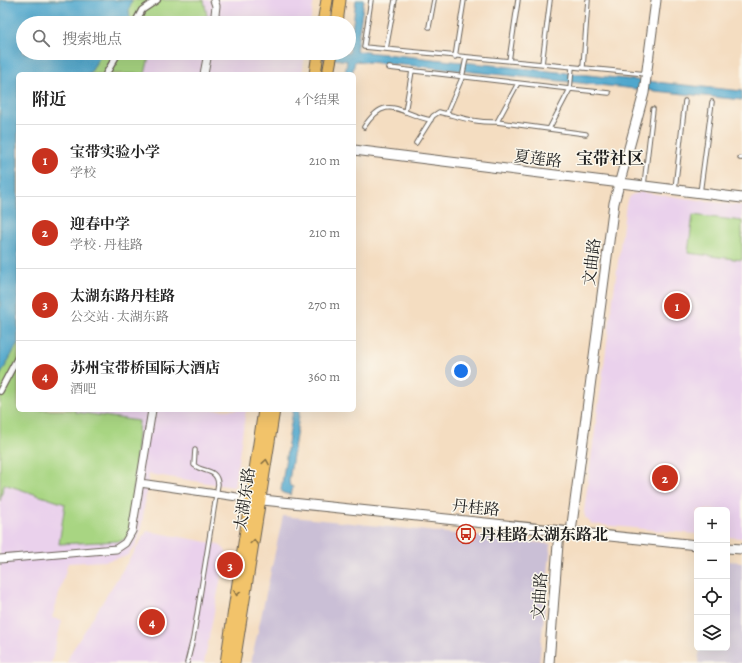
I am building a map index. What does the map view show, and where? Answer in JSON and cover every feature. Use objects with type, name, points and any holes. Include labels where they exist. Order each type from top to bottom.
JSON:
[{"type":"main road","points":[[324,16],[327,0]]},
{"type":"main road","points":[[337,16],[340,0]]},
{"type":"main road","points":[[315,72],[317,60]]},
{"type":"main road","points":[[328,72],[330,60]]},
{"type":"main road","name":"太湖东路","points":[[234,663],[255,500],[264,412]]},
{"type":"main road","name":"太湖东路","points":[[226,663],[255,500],[274,412]]},
{"type":"street","points":[[138,16],[142,10],[157,0]]},
{"type":"street","points":[[214,0],[216,6],[215,16]]},
{"type":"street","name":"文曲路","points":[[571,532],[614,203],[618,183],[644,93],[656,0]]},
{"type":"street","points":[[107,72],[114,60]]},
{"type":"street","points":[[204,72],[207,60]]},
{"type":"street","name":"夏莲路","points":[[356,150],[742,198]]},
{"type":"street","points":[[0,391],[16,361]]},
{"type":"street","points":[[0,559],[116,549],[121,547],[132,531],[152,412]]},
{"type":"street","points":[[140,482],[255,500]]},
{"type":"street","name":"丹桂路","points":[[255,500],[694,545]]},
{"type":"street","name":"文曲路","points":[[549,663],[559,531]]},
{"type":"street","points":[[730,548],[742,549]]},
{"type":"lane","points":[[372,0],[364,47],[465,59],[583,67],[647,76]]},
{"type":"lane","points":[[386,49],[395,0]]},
{"type":"lane","points":[[429,27],[434,0]]},
{"type":"lane","points":[[455,57],[464,0]]},
{"type":"lane","points":[[509,61],[518,0]]},
{"type":"lane","points":[[542,64],[550,0]]},
{"type":"lane","points":[[583,67],[588,0]]},
{"type":"lane","points":[[447,114],[462,78],[465,59]]},
{"type":"lane","points":[[549,129],[570,87],[572,67]]},
{"type":"lane","points":[[390,68],[517,84],[570,87],[609,94]]},
{"type":"lane","points":[[404,112],[412,71]]},
{"type":"lane","points":[[498,122],[517,84]]},
{"type":"lane","points":[[674,190],[685,101]]},
{"type":"lane","points":[[700,193],[712,102]]},
{"type":"lane","points":[[364,127],[370,118],[381,108],[392,107],[418,118],[431,120]]},
{"type":"lane","points":[[644,186],[652,109]]},
{"type":"lane","points":[[416,143],[431,120],[439,112],[464,120],[484,123],[498,122],[586,134]]},
{"type":"lane","points":[[187,663],[193,639],[218,484],[216,476],[213,473],[198,468],[194,465],[195,450]]},
{"type":"shaded area","points":[[147,0],[314,0],[311,16],[139,16]]},
{"type":"shaded area","points":[[120,60],[304,60],[302,72],[114,72]]},
{"type":"shaded area","points":[[641,192],[742,206],[742,538],[730,537],[730,507],[694,507],[694,534],[592,524],[585,517],[584,511],[626,204],[631,195]]},
{"type":"shaded area","points":[[16,411],[246,412],[234,487],[149,474],[141,530],[136,545],[127,556],[106,561],[68,563],[52,618],[62,620],[51,663],[0,663],[0,420]]},
{"type":"shaded area","points":[[283,516],[551,544],[539,663],[251,663]]},
{"type":"shaded area","points":[[147,531],[219,544],[226,551],[204,663],[67,663],[70,654]]},
{"type":"shaded area","points":[[730,561],[742,562],[742,663],[698,663],[700,651],[730,651]]},
{"type":"green space","points":[[0,0],[204,0],[207,16],[16,16],[16,60],[148,60],[145,72],[16,72],[16,412],[75,412],[139,421],[130,536],[121,541],[59,544],[65,504],[4,484],[0,501]]},
{"type":"green space","points":[[693,215],[742,221],[742,260],[688,253]]},
{"type":"water","points":[[0,0],[132,0],[129,10],[130,16],[16,16],[16,60],[97,60],[91,72],[16,72],[16,347],[0,376]]},
{"type":"water","points":[[356,0],[364,0],[356,51],[356,16],[354,16]]},
{"type":"water","points":[[356,51],[742,91],[742,100],[355,61],[352,72],[345,72],[347,61],[341,60],[356,60]]},
{"type":"water","points":[[293,412],[300,412],[289,481],[290,486],[293,487],[291,495],[283,493],[281,490]]},
{"type":"place","name":"宝带实验小学","points":[[677,306]]},
{"type":"place","name":"迎春中学","points":[[665,478]]},
{"type":"place","name":"丹桂路太湖东路北","points":[[466,534]]},
{"type":"place","name":"太湖东路丹桂路","points":[[230,565]]},
{"type":"place","name":"苏州宝带桥国际大酒店","points":[[152,622]]},
{"type":"district","name":"宝带社区","points":[[610,158]]}]
